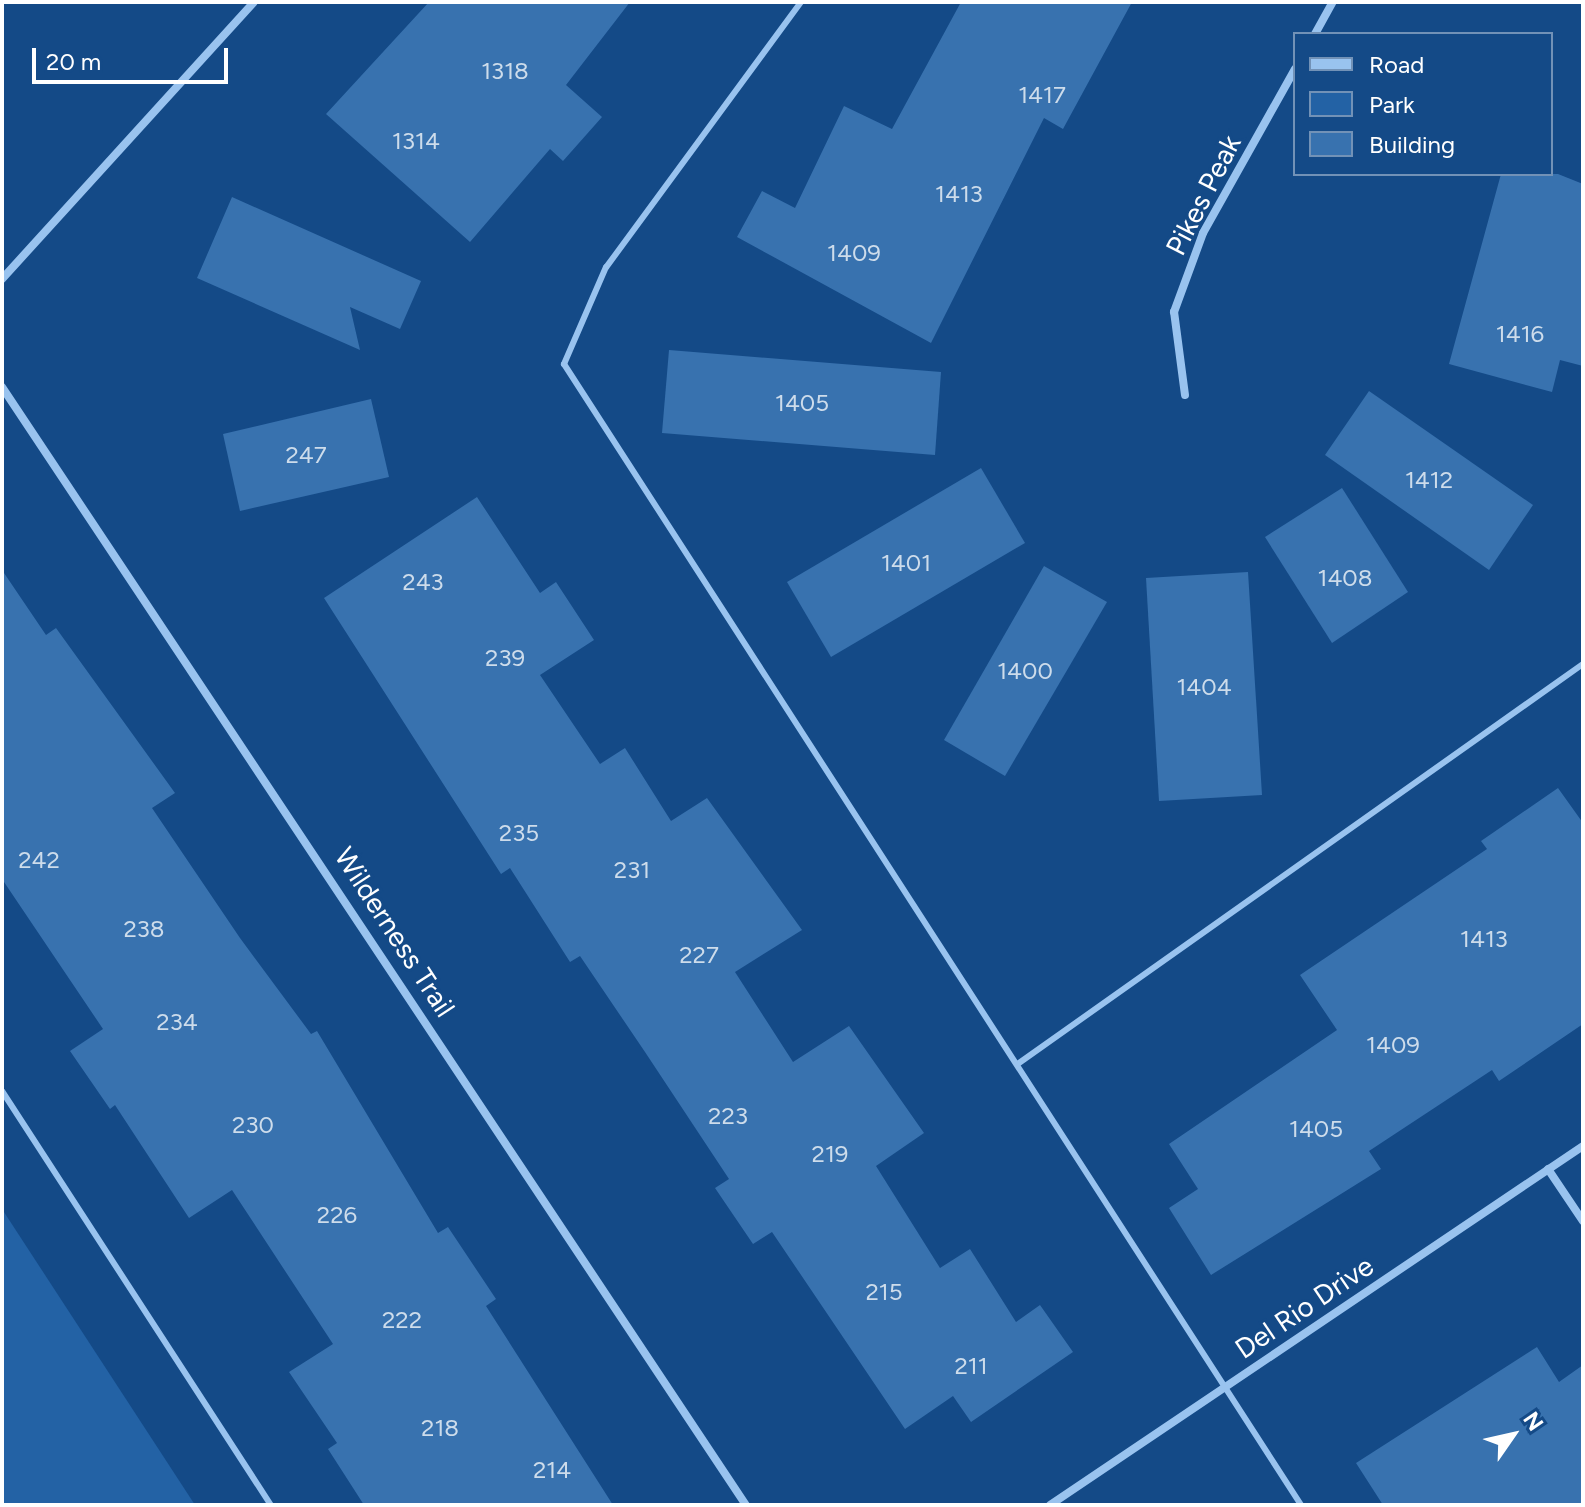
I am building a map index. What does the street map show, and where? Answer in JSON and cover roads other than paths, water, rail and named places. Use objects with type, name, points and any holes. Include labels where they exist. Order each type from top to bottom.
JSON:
[{"type":"street","points":[[2,279],[254,2]]},
{"type":"street","points":[[1316,32],[1333,2]]},
{"type":"street","name":"Pikes Peak","points":[[1185,395],[1174,312],[1203,233],[1293,73]]},
{"type":"street","name":"Wilderness Trail","points":[[2,387],[746,1505]]},
{"type":"street","name":"Del Rio Drive","points":[[1050,1505],[1583,1146]]},
{"type":"street","points":[[1548,1169],[1583,1221]]},
{"type":"lane","points":[[801,2],[606,267],[564,364],[1228,1385],[1301,1505]]},
{"type":"lane","points":[[1019,1063],[1583,664]]},
{"type":"lane","points":[[2,1091],[271,1505]]}]
